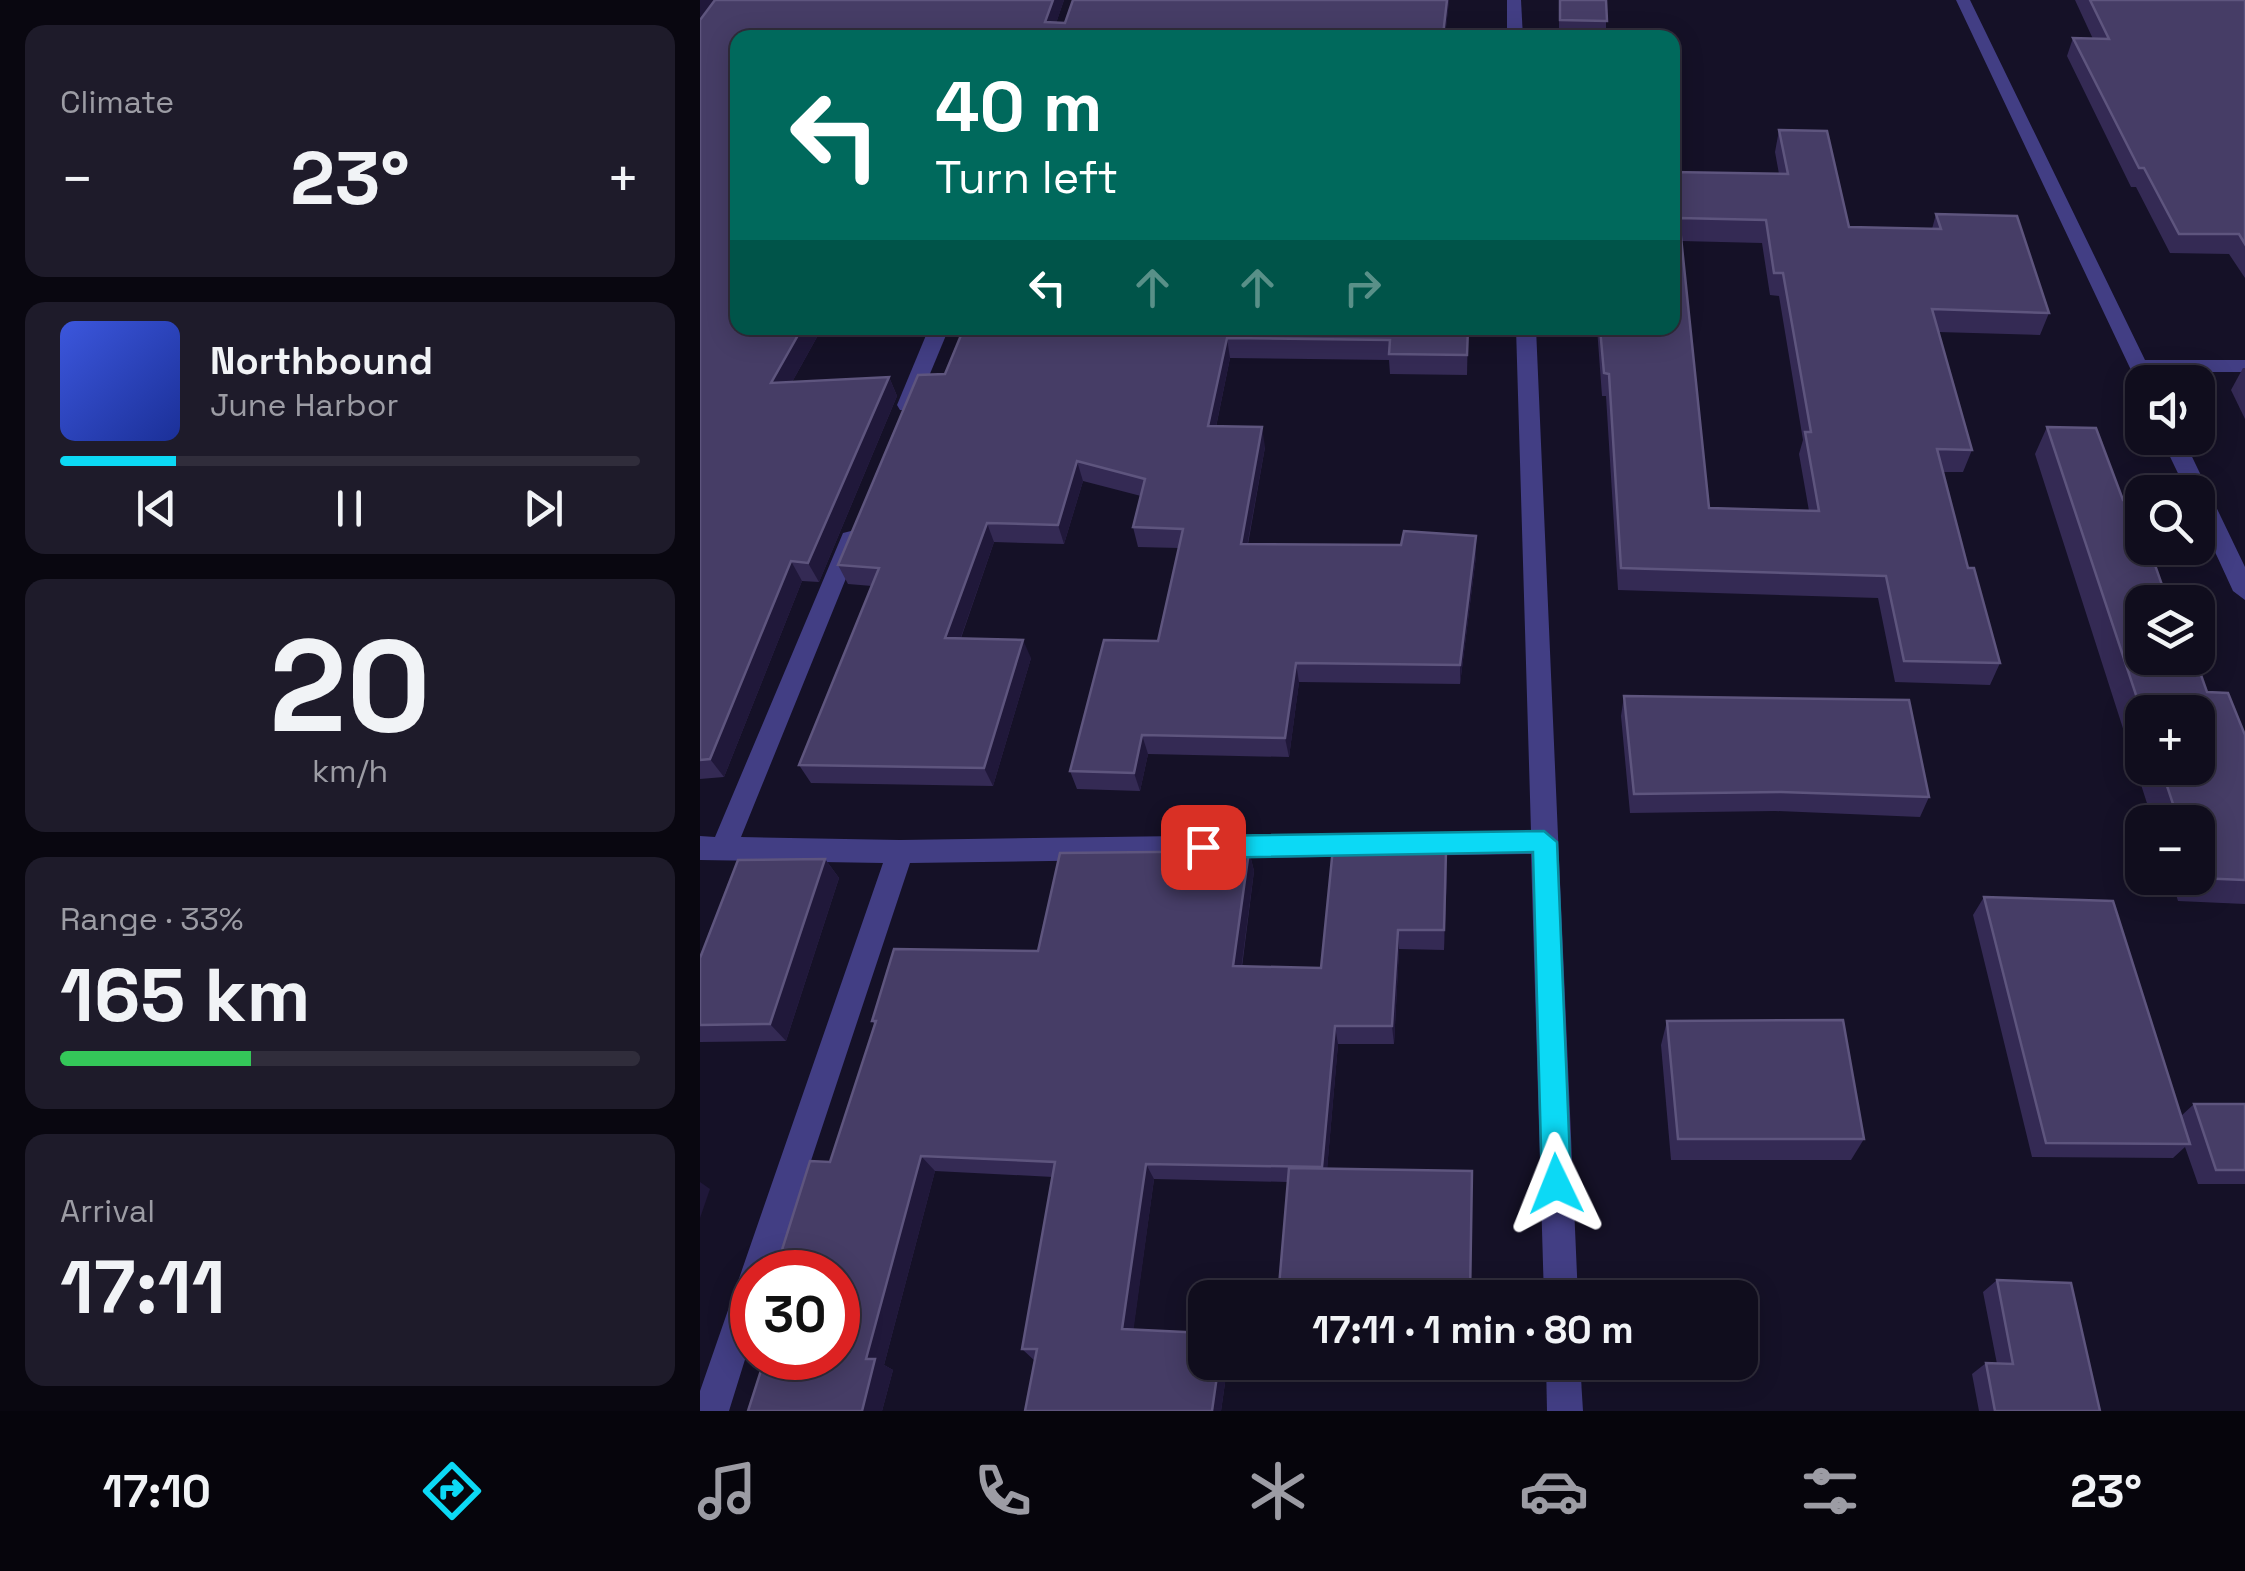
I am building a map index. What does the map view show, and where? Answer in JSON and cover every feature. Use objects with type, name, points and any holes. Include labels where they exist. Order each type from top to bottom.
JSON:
[{"type":"street","points":[[1514,0],[1516,30]]},
{"type":"street","points":[[1963,0],[2138,365]]},
{"type":"street","points":[[894,435],[936,335]]},
{"type":"street","points":[[1526,335],[1559,1280]]},
{"type":"street","points":[[2215,368],[2245,366]]},
{"type":"street","points":[[2180,455],[2245,591]]},
{"type":"street","points":[[857,525],[712,849],[900,852],[1544,842]]},
{"type":"street","points":[[765,1250],[900,852]]},
{"type":"street","points":[[710,1411],[730,1352]]},
{"type":"street","points":[[1564,1380],[1565,1411]]},
{"type":"building","points":[[715,0],[1053,0],[1045,22],[1065,23],[1073,0],[1447,0],[1444,30],[730,30],[730,335],[798,335],[771,383],[889,377],[808,563],[791,561],[710,759],[700,760],[700,20]]},
{"type":"building","points":[[1560,0],[1606,0],[1607,21],[1560,20]]},
{"type":"building","points":[[2090,0],[2245,0],[2245,244],[2239,234],[2179,234],[2144,168],[2139,168],[2073,38],[2109,39]]},
{"type":"building","points":[[1779,130],[1827,131],[1849,227],[1941,229],[1936,214],[2017,216],[2049,313],[1932,309],[1972,450],[1937,449],[1968,568],[1974,568],[2000,663],[1904,661],[1886,576],[1621,568],[1609,374],[1604,373],[1601,335],[1680,335],[1680,228],[1709,508],[1819,511],[1805,432],[1811,432],[1783,273],[1774,273],[1766,220],[1680,218],[1680,172],[1788,174]]},
{"type":"building","points":[[961,335],[1468,335],[1467,355],[1389,354],[1390,340],[1227,338],[1208,426],[1262,427],[1241,544],[1401,545],[1404,531],[1476,536],[1460,665],[1296,663],[1285,738],[1142,735],[1134,773],[1070,771],[1104,640],[1158,641],[1183,529],[1133,527],[1145,479],[1077,461],[1058,525],[987,523],[945,638],[1023,640],[984,768],[799,765],[879,568],[838,565],[918,375],[945,374]]},
{"type":"building","points":[[2047,427],[2096,428],[2125,500],[2125,565],[2155,565],[2162,585],[2125,585],[2125,662]]},
{"type":"building","points":[[2129,675],[2201,675],[2207,692],[2228,693],[2245,735],[2245,880],[2215,879],[2215,805],[2173,805],[2167,785],[2215,785],[2215,695],[2136,695]]},
{"type":"building","points":[[1624,696],[1909,700],[1929,797],[1781,792],[1634,794]]},
{"type":"building","points":[[1333,848],[1446,850],[1444,930],[1398,930],[1392,1026],[1335,1026],[1322,1167],[1146,1164],[1122,1329],[1188,1332],[1188,1380],[1216,1380],[1212,1411],[1025,1411],[1037,1349],[1022,1349],[1055,1162],[921,1156],[866,1359],[875,1359],[862,1411],[748,1411],[758,1380],[860,1380],[860,1250],[782,1250],[810,1161],[830,1162],[876,1021],[872,1021],[894,949],[1038,951],[1060,853],[1249,851],[1233,966],[1321,968]]},
{"type":"building","points":[[825,859],[770,1024],[700,1025],[700,958],[738,860]]},
{"type":"building","points":[[1984,897],[2113,901],[2190,1144],[2046,1143]]},
{"type":"building","points":[[1843,1020],[1864,1139],[1678,1139],[1667,1021]]},
{"type":"building","points":[[2194,1104],[2245,1104],[2245,1170],[2216,1170]]},
{"type":"building","points":[[1289,1168],[1472,1171],[1470,1280],[1280,1280]]},
{"type":"building","points":[[1997,1280],[2071,1283],[2100,1411],[1995,1411],[1986,1363],[2013,1364]]},
{"type":"route","points":[[1203,847],[1544,842],[1556,1184]]}]
